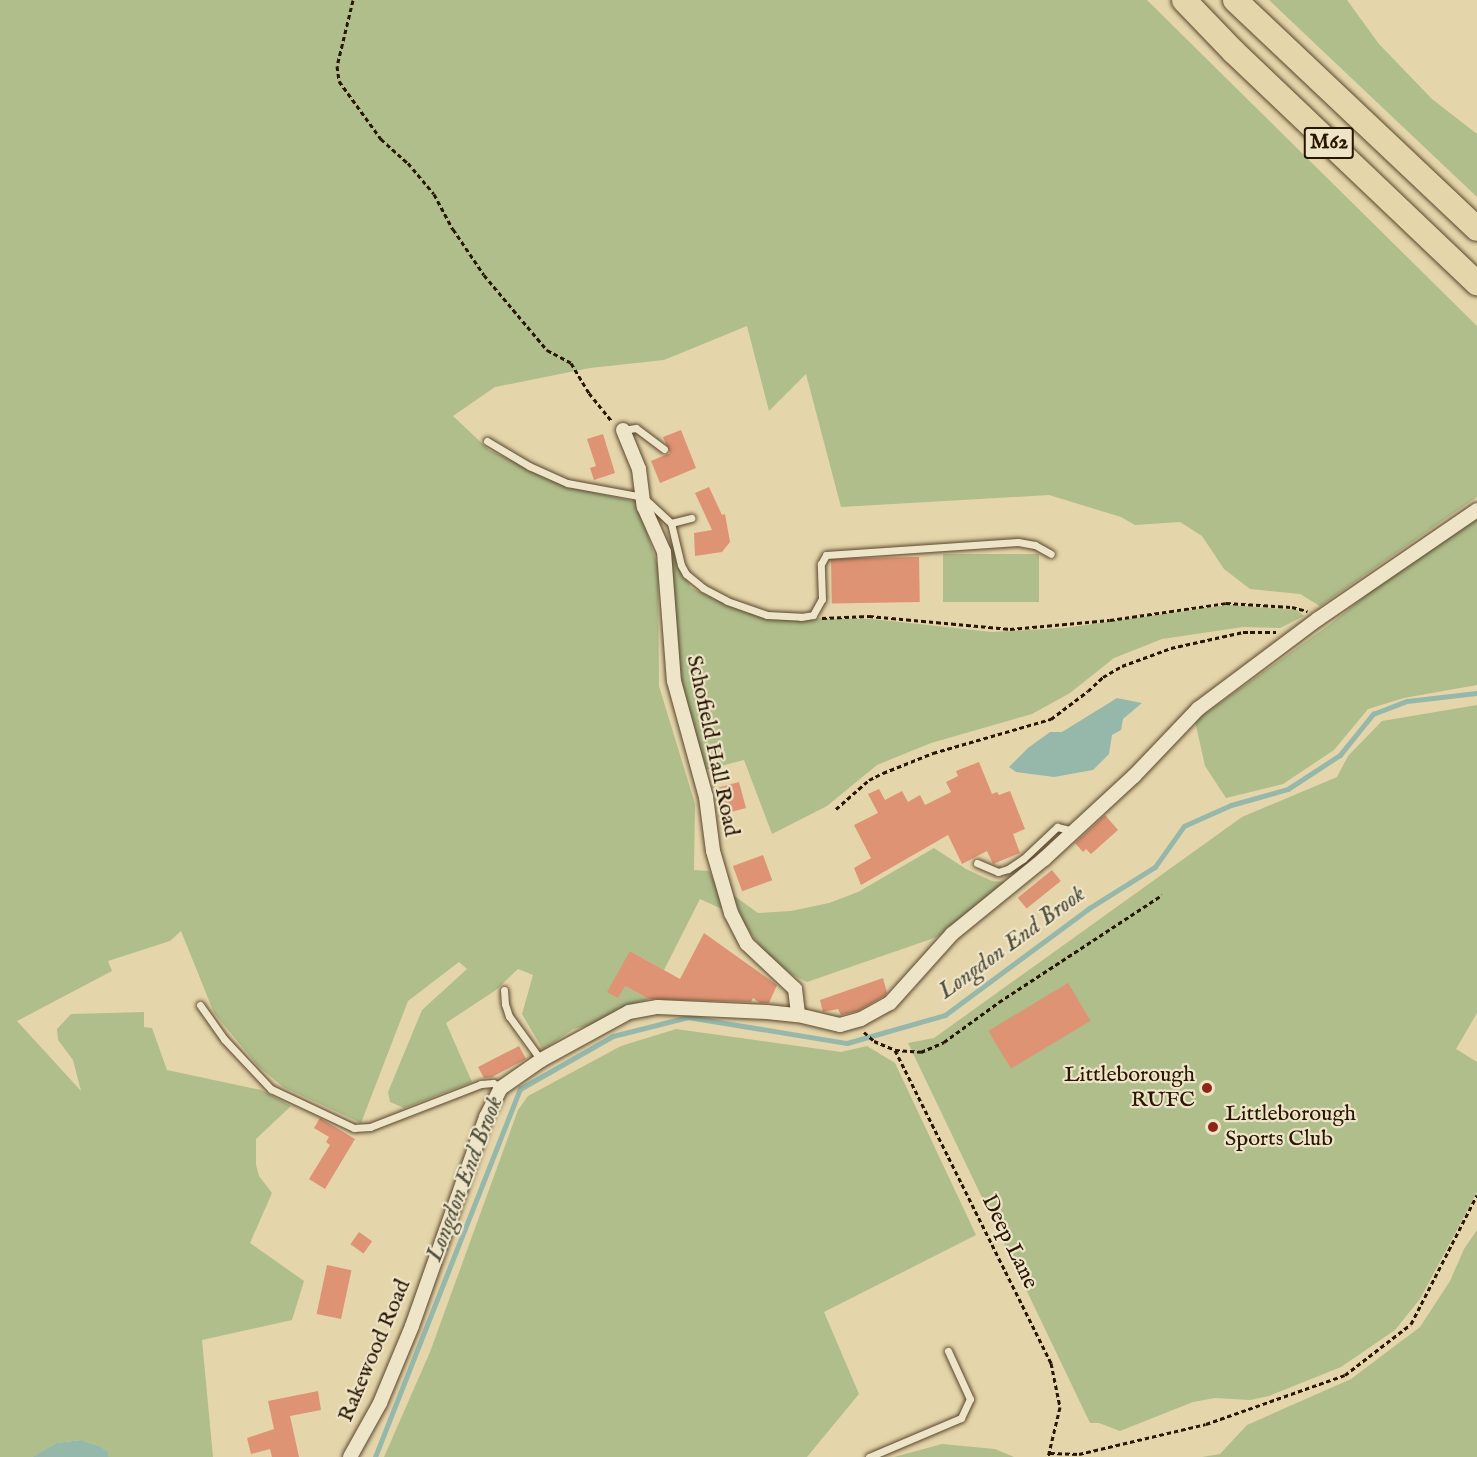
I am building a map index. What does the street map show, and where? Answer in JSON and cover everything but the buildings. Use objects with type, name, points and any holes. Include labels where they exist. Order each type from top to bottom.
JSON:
[{"type":"highway","name":"M62","points":[[1184,0],[1233,51],[1477,283]]},
{"type":"highway","name":"M62","points":[[1235,0],[1477,229]]},
{"type":"street","name":"Schofield Hall Road","points":[[623,430],[639,469],[644,507],[664,552],[674,681],[706,797],[713,851],[731,913],[747,944],[795,989],[798,1015]]},
{"type":"street","name":"Rakewood Road","points":[[350,1457],[380,1403],[412,1326],[486,1117],[501,1088],[541,1060],[629,1012],[658,1006],[798,1015],[840,1026],[861,1019],[890,1003],[952,934],[1044,859],[1134,776],[1198,709],[1318,619],[1477,510]]},
{"type":"lane","points":[[623,430],[636,428],[664,449]]},
{"type":"lane","points":[[487,441],[567,483],[643,497],[671,523],[681,565],[686,574],[703,588],[727,601],[767,615],[801,617],[813,615],[822,599],[821,564],[826,555],[1018,542],[1035,545],[1051,554]]},
{"type":"lane","points":[[671,523],[691,518]]},
{"type":"lane","points":[[977,863],[989,871],[998,872],[1008,869],[1023,859],[1057,827],[1074,831]]},
{"type":"lane","points":[[504,990],[509,1016],[541,1060]]},
{"type":"lane","points":[[200,1005],[224,1039],[271,1089],[354,1128],[370,1127],[481,1084],[493,1083],[501,1088]]},
{"type":"lane","points":[[869,1457],[961,1418],[970,1399],[948,1351]]},
{"type":"path","points":[[353,0],[337,66],[339,81],[381,139],[408,163],[434,194],[453,229],[484,275],[547,350],[571,363],[589,393],[623,430]]},
{"type":"path","points":[[801,617],[868,616],[1010,629],[1110,620],[1226,603],[1292,607],[1312,612],[1318,619]]},
{"type":"path","points":[[836,809],[869,780],[883,773],[933,753],[1051,719],[1088,692],[1103,676],[1122,666],[1171,648],[1243,632],[1275,631],[1290,641]]},
{"type":"path","points":[[859,1027],[874,1041],[896,1050],[921,1052],[944,1042],[999,1002],[1162,895]]},
{"type":"path","name":"Deep Lane","points":[[896,1050],[1051,1363],[1060,1407],[1049,1455]]},
{"type":"path","points":[[1049,1455],[1079,1455],[1206,1425],[1345,1375],[1411,1324],[1477,1196]]},
{"type":"green space","points":[[0,0],[1147,0],[1477,326],[1477,497],[1320,606],[1300,594],[1250,589],[1224,569],[1202,536],[1180,522],[1135,525],[1121,517],[1049,495],[841,507],[806,374],[769,411],[747,326],[664,360],[590,368],[495,387],[453,416],[489,450],[569,487],[637,502],[658,567],[659,686],[695,804],[694,870],[709,871],[724,900],[722,909],[700,899],[664,970],[630,951],[625,986],[649,999],[618,1009],[592,1025],[573,1029],[543,1050],[522,1014],[533,975],[518,969],[496,990],[446,1023],[472,1082],[404,1108],[390,1102],[388,1092],[422,1010],[467,969],[459,962],[408,1001],[361,1123],[283,1087],[258,1066],[214,1013],[181,931],[170,941],[108,961],[112,971],[17,1021],[81,1091],[73,1060],[58,1040],[57,1029],[71,1014],[144,1012],[144,1027],[152,1028],[167,1070],[261,1090],[291,1106],[256,1139],[256,1165],[259,1176],[272,1193],[250,1243],[304,1281],[292,1320],[202,1340],[213,1457],[109,1457],[108,1451],[81,1440],[56,1443],[32,1457],[0,1457]]},
{"type":"green space","points":[[1269,0],[1347,0],[1379,44],[1432,99],[1477,134],[1477,197]]},
{"type":"green space","points":[[1477,517],[1477,685],[1404,698],[1368,709],[1334,750],[1283,784],[1226,798],[1205,766],[1195,721],[1329,625],[1419,553]]},
{"type":"green space","points":[[656,519],[691,588],[726,604],[768,618],[872,619],[992,632],[1064,628],[1228,605],[1297,610],[1304,616],[1280,628],[1243,627],[1162,639],[1114,658],[1070,693],[1032,714],[931,743],[877,765],[827,806],[772,834],[744,760],[705,770],[680,683]]},
{"type":"green space","points":[[943,554],[1039,554],[1039,602],[943,602]]},
{"type":"green space","name":"Littleborough Sports Club","points":[[1477,705],[1477,1013],[1456,1049],[1477,1062],[1477,1192],[1420,1299],[1395,1330],[1341,1367],[1269,1396],[1250,1400],[1215,1398],[1193,1402],[1120,1431],[1099,1423],[1090,1423],[908,1043],[934,1038],[1242,817],[1337,777],[1348,756],[1382,721]]},
{"type":"green space","points":[[934,848],[966,869],[992,881],[1006,882],[937,937],[807,982],[791,974],[763,950],[745,925],[733,895],[758,913],[791,911],[829,903],[858,892]]},
{"type":"green space","points":[[676,1029],[841,1052],[867,1046],[895,1063],[976,1235],[824,1312],[859,1394],[807,1457],[384,1457],[430,1352],[518,1110],[528,1096],[621,1046]]},
{"type":"green space","points":[[1477,1230],[1477,1457],[1202,1457],[1220,1454],[1247,1425],[1351,1379],[1420,1327],[1450,1281],[1464,1249]]},
{"type":"green space","points":[[942,1444],[995,1449],[1014,1457],[894,1457]]},
{"type":"shaded area","points":[[1117,698],[1142,703],[1123,719],[1121,730],[1112,735],[1109,754],[1093,770],[1054,777],[1016,772],[1009,767],[1028,748],[1050,732],[1062,732]]},
{"type":"shaded area","points":[[81,1440],[108,1451],[109,1457],[32,1457],[56,1443]]},
{"type":"waterway","name":"Longdon End Brook","points":[[375,1457],[520,1089],[613,1036],[688,1017],[847,1043],[945,1015],[1088,909],[1155,867],[1184,826],[1231,805],[1288,789],[1340,755],[1373,714],[1407,701],[1477,693]]},
{"type":"place","name":"Littleborough RUFC","points":[[1207,1088]]},
{"type":"place","name":"Littleborough Sports Club","points":[[1213,1127]]}]
